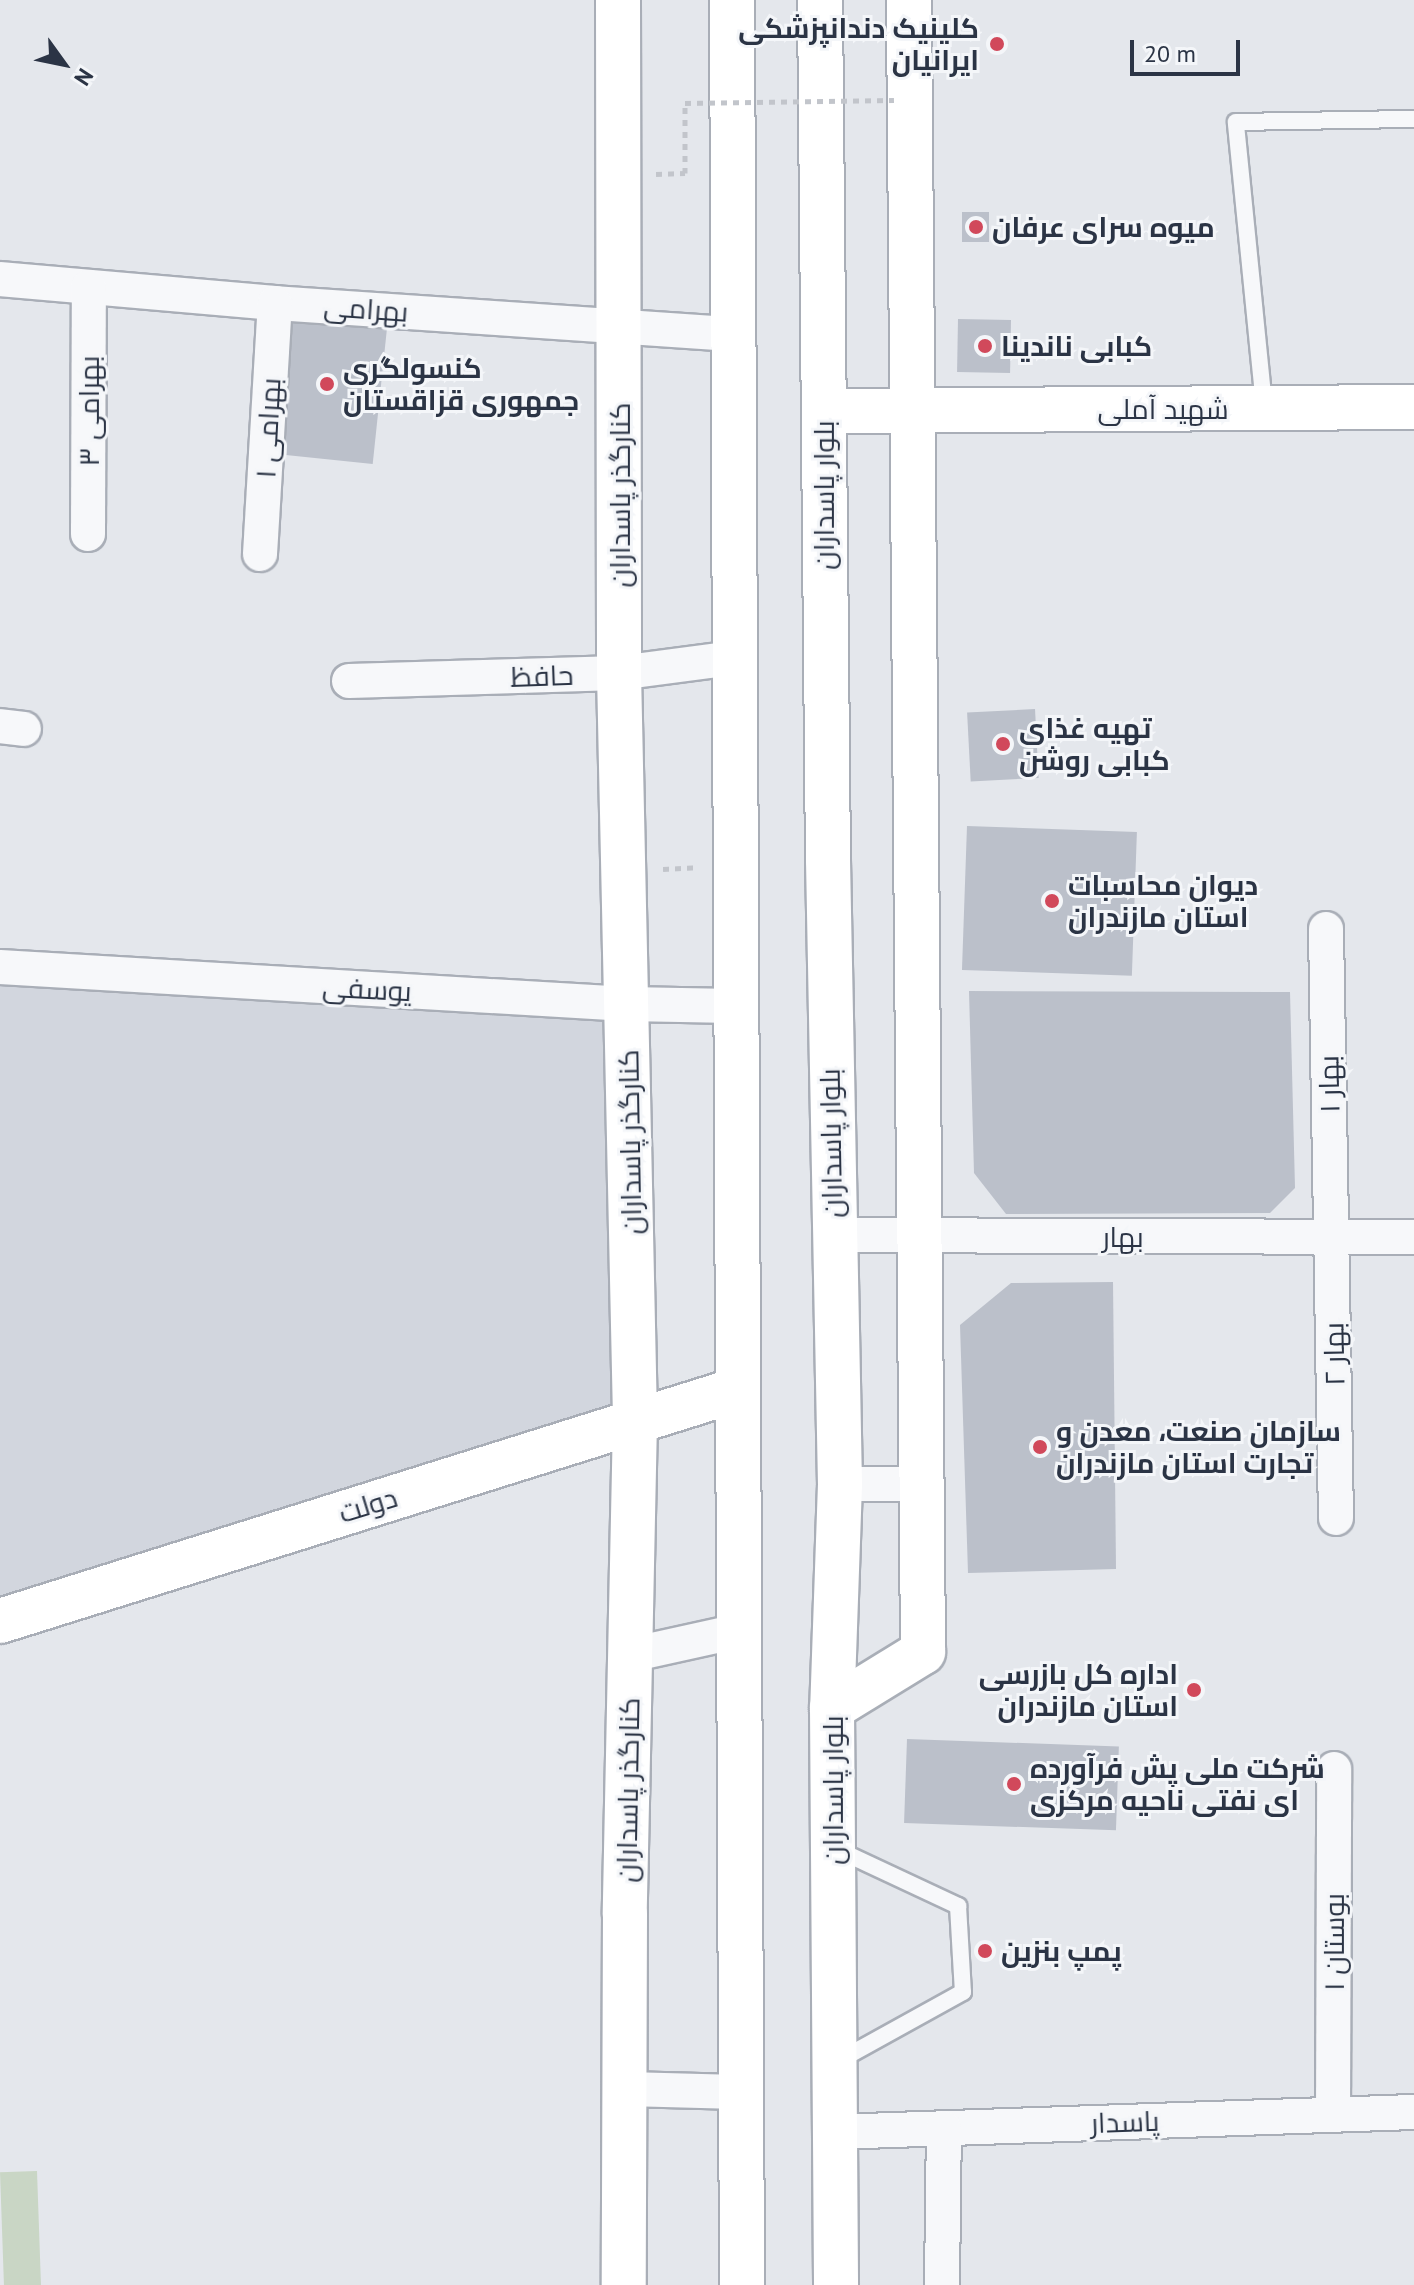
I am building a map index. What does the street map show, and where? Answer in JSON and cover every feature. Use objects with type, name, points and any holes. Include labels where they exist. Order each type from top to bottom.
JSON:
[{"type":"main road","name":"کنارگذر پاسداران","points":[[618,0],[619,673],[635,1421],[624,2285]]},
{"type":"main road","points":[[732,0],[734,1006],[742,2285]]},
{"type":"main road","name":"بلوار پاسداران","points":[[820,0],[833,1235],[840,1484],[832,1708],[836,2285]]},
{"type":"main road","points":[[832,1708],[923,1652],[909,0]]},
{"type":"main road","name":"شهید آملی","points":[[825,411],[1414,407]]},
{"type":"main road","name":"دولت","points":[[0,1621],[736,1390]]},
{"type":"street","name":"بهرامی","points":[[0,279],[275,303],[733,334]]},
{"type":"street","name":"بهرامی ۳","points":[[88,534],[89,287]]},
{"type":"street","name":"بهرامی ۱","points":[[260,554],[275,303]]},
{"type":"street","name":"حافظ","points":[[349,681],[619,673],[733,658]]},
{"type":"street","name":"بهار ۱","points":[[1326,929],[1333,1238]]},
{"type":"street","name":"یوسفی","points":[[0,967],[627,1004],[734,1006]]},
{"type":"street","name":"بهار","points":[[833,1235],[1414,1237]]},
{"type":"street","name":"بهار ۲","points":[[1333,1238],[1336,1518]]},
{"type":"street","points":[[840,1484],[922,1484]]},
{"type":"street","points":[[630,1655],[738,1631]]},
{"type":"street","name":"بوستان ۱","points":[[1333,2115],[1334,1769]]},
{"type":"street","points":[[625,2089],[740,2092]]},
{"type":"street","name":"پاسدار","points":[[835,2132],[1414,2112]]},
{"type":"street","points":[[942,2285],[944,2128]]},
{"type":"lane","points":[[1265,408],[1236,122],[1414,119]]},
{"type":"lane","points":[[833,1848],[958,1906],[963,1992],[835,2062]]},
{"type":"path","points":[[685,173],[685,103],[894,100]]},
{"type":"shaded area","points":[[0,981],[627,1004],[635,1421],[0,1632]]},
{"type":"green space","points":[[37,2171],[41,2285],[4,2285],[0,2172]]},
{"type":"building","name":"میوه سرای عرفان","points":[[962,212],[989,212],[989,242],[962,242]]},
{"type":"building","name":"کنسولگری جمهوری قزاقستان","points":[[275,303],[388,315],[373,464],[259,452]]},
{"type":"building","name":"کبابی ناندینا","points":[[958,319],[1011,320],[1010,373],[957,372]]},
{"type":"building","name":"تهیه غذای کبابی روشن","points":[[1035,709],[1039,778],[971,781],[967,713]]},
{"type":"building","name":"دیوان محاسبات استان مازندران","points":[[967,826],[1137,832],[1132,976],[962,970]]},
{"type":"building","points":[[969,991],[1290,992],[1295,1188],[1270,1213],[1006,1214],[974,1173]]},
{"type":"building","name":"سازمان صنعت، معدن و تجارت استان مازندران","points":[[1113,1282],[1116,1569],[968,1573],[960,1325],[1011,1283]]},
{"type":"building","name":"شرکت ملی پش فرآورده ای نفتی ناحیه مرکزی","points":[[907,1739],[1119,1746],[1116,1830],[904,1823]]},
{"type":"place","name":"کلینیک دندانپزشکی ایرانیان","points":[[997,44]]},
{"type":"place","name":"میوه سرای عرفان","points":[[976,227]]},
{"type":"place","name":"کبابی ناندینا","points":[[985,346]]},
{"type":"place","name":"کنسولگری جمهوری قزاقستان","points":[[327,384]]},
{"type":"place","name":"تهیه غذای کبابی روشن","points":[[1003,744]]},
{"type":"place","name":"دیوان محاسبات استان مازندران","points":[[1052,901]]},
{"type":"place","name":"سازمان صنعت، معدن و تجارت استان مازندران","points":[[1040,1447]]},
{"type":"place","name":"اداره کل بازرسی استان مازندران","points":[[1194,1690]]},
{"type":"place","name":"شرکت ملی پش فرآورده ای نفتی ناحیه مرکزی","points":[[1014,1784]]},
{"type":"place","name":"پمپ بنزین","points":[[985,1951]]}]
